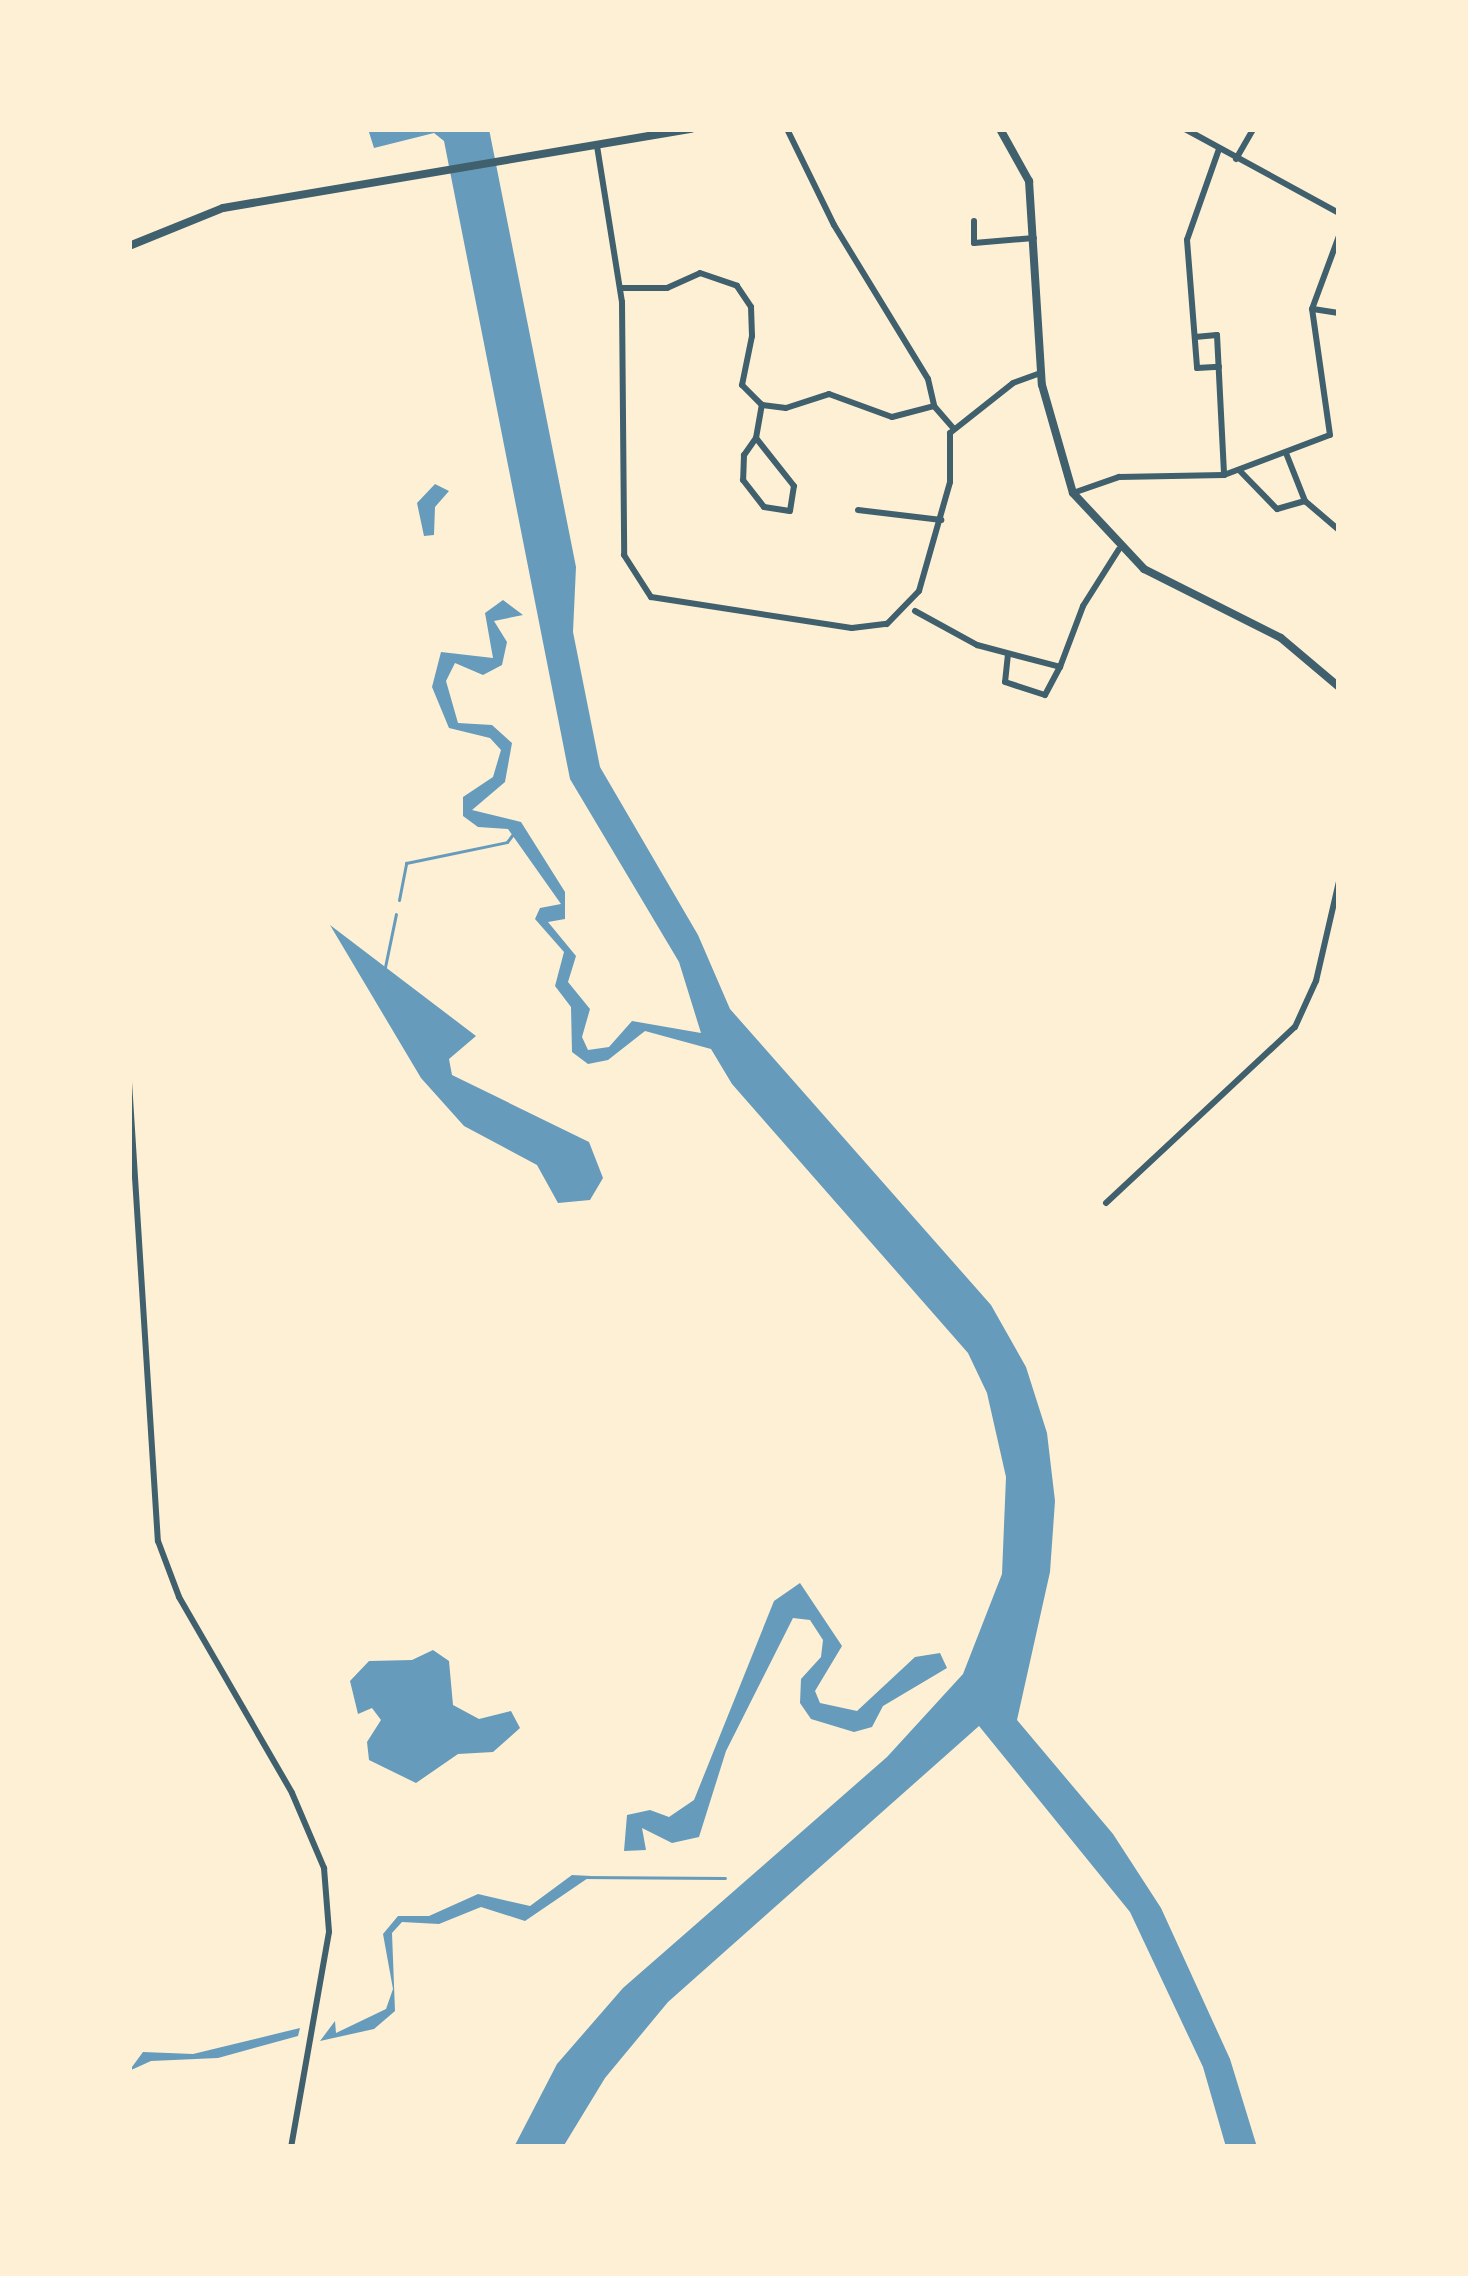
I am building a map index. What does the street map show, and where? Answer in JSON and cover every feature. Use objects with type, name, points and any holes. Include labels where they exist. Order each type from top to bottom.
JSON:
[{"type":"street","points":[[129,246],[223,208],[691,129]]},
{"type":"street","points":[[787,129],[834,225],[928,379],[934,406],[954,429]]},
{"type":"street","points":[[1000,129],[1029,181],[1041,373],[1073,493],[1119,549],[1169,584],[1281,638],[1339,687]]},
{"type":"street","points":[[1184,129],[1339,213]]},
{"type":"street","points":[[1236,159],[1253,129]]},
{"type":"street","points":[[597,142],[621,288],[624,555],[651,597],[871,628],[914,600],[940,520],[954,429],[1013,382],[1041,373]]},
{"type":"street","points":[[1219,149],[1188,226],[1197,368],[1219,367]]},
{"type":"street","points":[[974,220],[974,243],[1034,238]]},
{"type":"street","points":[[1073,493],[1119,477],[1224,475],[1332,430],[1319,393],[1312,309],[1339,236]]},
{"type":"street","points":[[621,288],[667,288],[700,273],[737,286],[751,307],[752,336],[742,386],[762,405],[786,408],[829,394],[880,415],[934,406]]},
{"type":"street","points":[[1312,309],[1339,313]]},
{"type":"street","points":[[1195,337],[1217,335],[1224,475]]},
{"type":"street","points":[[756,438],[794,486],[790,511],[764,507],[743,480],[744,454],[756,438],[762,405]]},
{"type":"street","points":[[1286,453],[1305,501],[1339,530]]},
{"type":"street","points":[[1240,471],[1277,509],[1305,501]]},
{"type":"street","points":[[858,510],[940,520]]},
{"type":"street","points":[[1008,654],[1005,682],[1045,694],[1083,606],[1119,549]]},
{"type":"street","points":[[915,611],[1008,654],[1060,667]]},
{"type":"street","points":[[1106,1203],[1294,1027],[1316,981],[1339,881]]},
{"type":"street","points":[[129,1082],[158,1541],[179,1597],[300,1807],[324,1868],[329,1932],[291,2147]]},
{"type":"water","points":[[368,129],[489,129],[576,567],[573,632],[600,767],[698,935],[730,1009],[991,1305],[1026,1367],[1047,1433],[1055,1501],[1050,1572],[1017,1720],[1113,1834],[1161,1908],[1230,2059],[1257,2147],[1226,2147],[1203,2067],[1130,1912],[979,1726],[668,2002],[605,2078],[563,2147],[514,2147],[557,2064],[623,1988],[887,1757],[963,1674],[1002,1574],[1006,1477],[987,1393],[968,1353],[732,1084],[711,1049],[645,1031],[608,1060],[588,1064],[572,1052],[571,1007],[555,986],[564,952],[535,919],[540,908],[561,904],[508,829],[478,827],[463,816],[463,797],[493,777],[501,750],[490,738],[449,728],[432,687],[441,652],[493,658],[485,613],[503,600],[523,615],[494,621],[507,642],[502,665],[483,675],[455,663],[446,681],[458,723],[492,725],[512,743],[505,782],[472,810],[521,822],[565,892],[565,919],[548,922],[576,956],[568,982],[590,1009],[582,1037],[588,1050],[609,1047],[632,1021],[701,1033],[679,962],[570,779],[444,141],[434,133],[374,148]]},
{"type":"water","points":[[435,484],[449,491],[435,507],[434,535],[424,536],[417,503]]},
{"type":"water","points":[[330,925],[476,1036],[449,1059],[452,1075],[589,1142],[603,1178],[590,1200],[558,1203],[537,1165],[464,1126],[421,1078]]},
{"type":"water","points":[[800,1583],[842,1646],[815,1691],[820,1703],[857,1711],[915,1657],[940,1653],[947,1668],[883,1706],[872,1727],[854,1732],[811,1719],[800,1703],[801,1679],[821,1657],[823,1640],[810,1620],[793,1618],[726,1751],[699,1837],[672,1843],[642,1828],[646,1850],[624,1851],[627,1815],[650,1810],[669,1817],[694,1800],[774,1601]]},
{"type":"water","points":[[433,1650],[449,1661],[453,1705],[479,1719],[511,1711],[520,1728],[493,1752],[458,1754],[416,1783],[369,1760],[367,1742],[381,1720],[372,1708],[358,1714],[350,1681],[369,1661],[412,1660]]},
{"type":"water","points":[[572,1875],[591,1876],[525,1921],[481,1907],[439,1924],[402,1922],[392,1933],[395,2011],[374,2029],[320,2041],[335,2021],[336,2033],[386,2009],[393,1989],[383,1934],[398,1916],[429,1916],[478,1894],[530,1906]]},
{"type":"water","points":[[300,2028],[298,2036],[218,2058],[151,2061],[129,2071],[143,2052],[193,2054]]},
{"type":"waterway","points":[[399,900],[406,863],[507,842],[513,834]]},
{"type":"waterway","points":[[385,967],[396,914]]},
{"type":"waterway","points":[[580,1877],[725,1878]]}]
